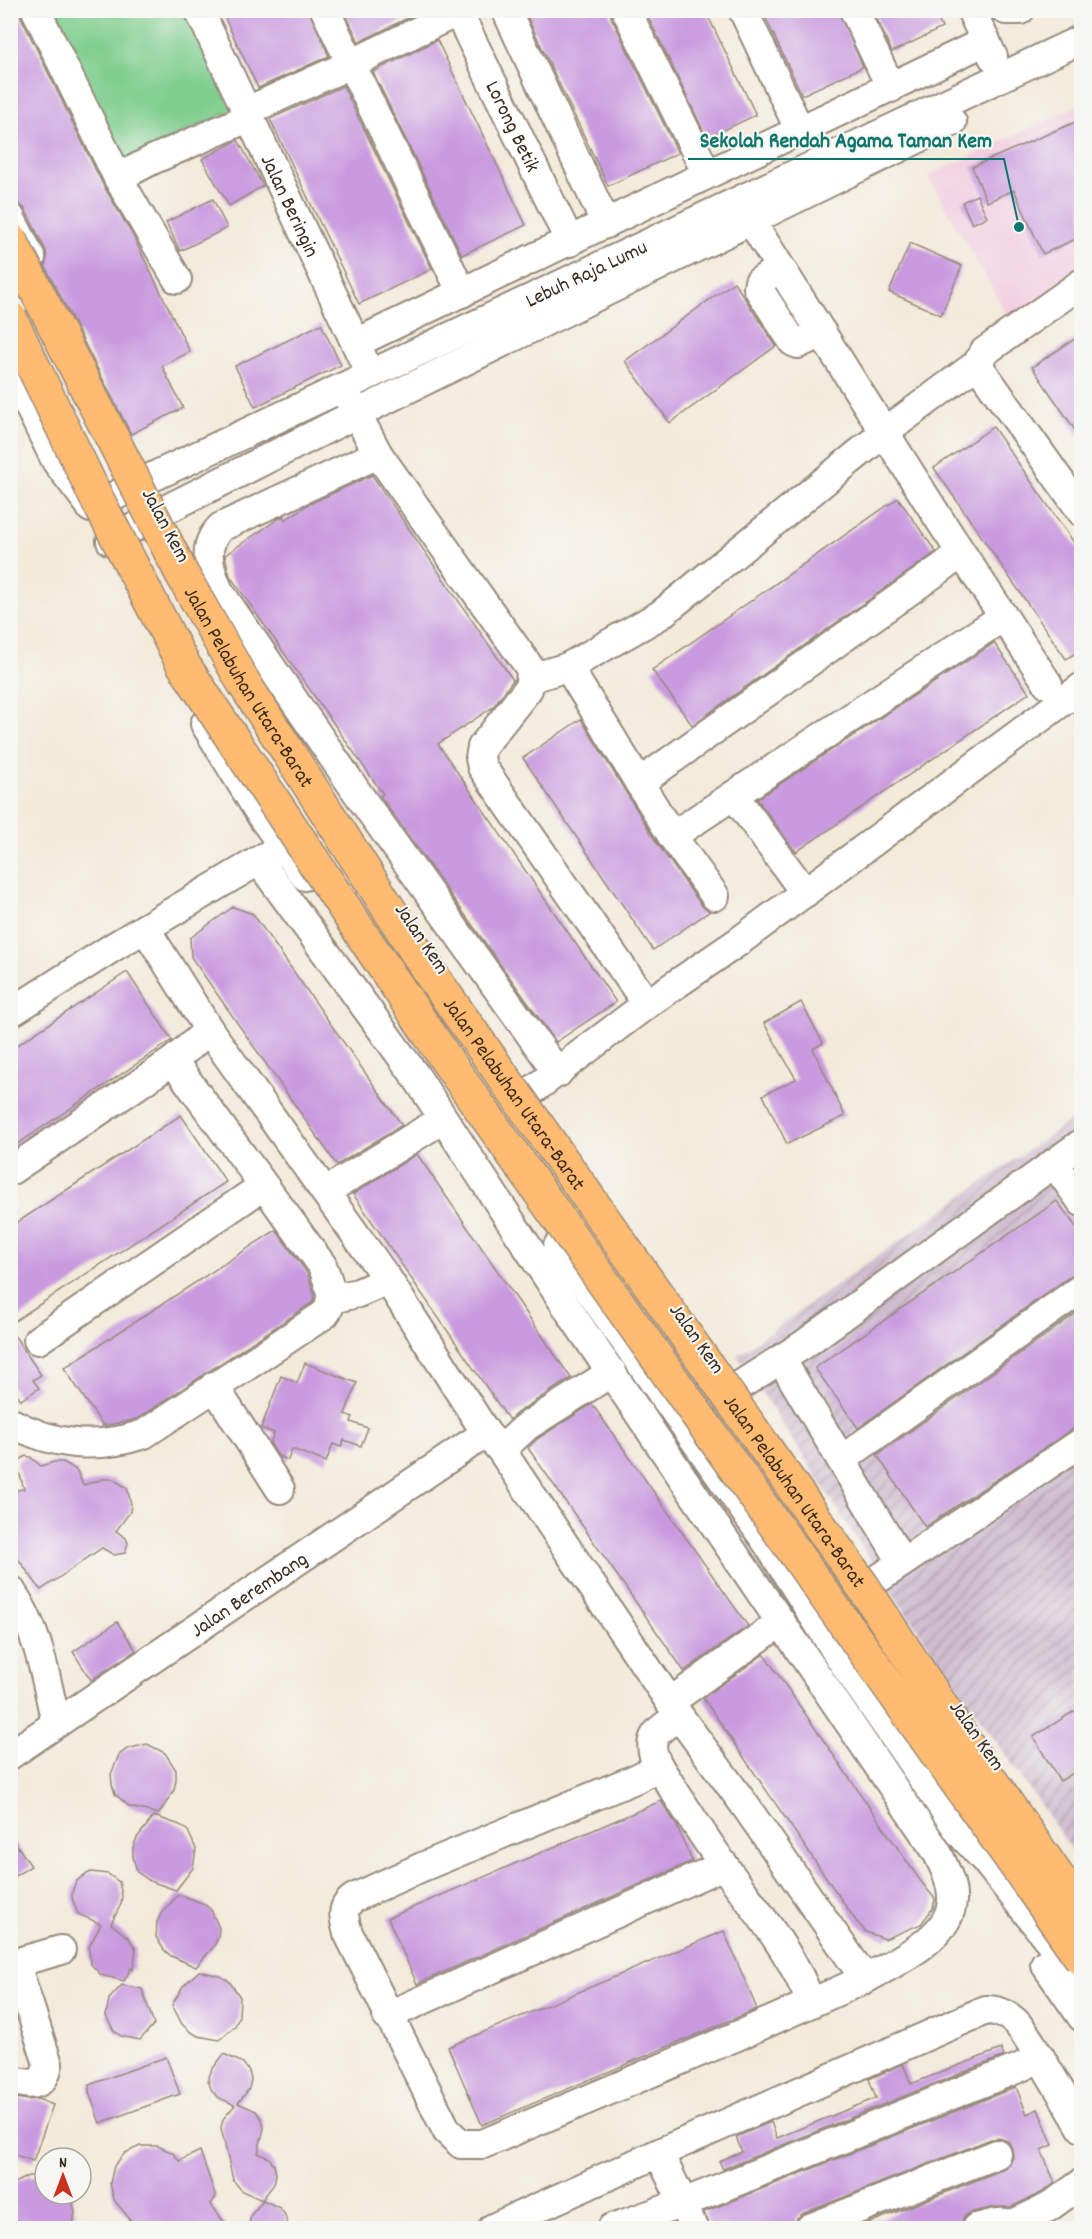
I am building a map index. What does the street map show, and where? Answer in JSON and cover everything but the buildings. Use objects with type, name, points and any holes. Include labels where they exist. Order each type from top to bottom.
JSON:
[{"type":"main road","name":"Jalan Pelabuhan Utara-Barat","points":[[10,239],[182,574],[266,718],[430,973],[864,1588],[980,1765],[1082,1912]]},
{"type":"main road","name":"Jalan Pelabuhan Utara-Barat","points":[[10,318],[95,495],[183,664],[450,1065],[1082,1959]]},
{"type":"street","points":[[36,10],[118,178],[177,279]]},
{"type":"street","name":"Jalan Beringin","points":[[199,10],[383,402]]},
{"type":"street","points":[[325,10],[462,293]]},
{"type":"street","name":"Lorong Betik","points":[[506,10],[606,224]]},
{"type":"street","points":[[626,10],[707,174]]},
{"type":"street","points":[[743,10],[800,130]]},
{"type":"street","points":[[854,10],[891,88]]},
{"type":"street","points":[[971,10],[1007,85]]},
{"type":"street","points":[[1005,10],[1020,10]]},
{"type":"street","points":[[118,178],[458,11]]},
{"type":"street","name":"Lorong Betik","points":[[458,11],[570,242]]},
{"type":"street","name":"Lebuh Raja Lumu","points":[[92,508],[370,374],[745,210],[1007,85],[1082,39]]},
{"type":"street","points":[[356,343],[986,42]]},
{"type":"street","name":"Lebuh Raja Lumu","points":[[1007,85],[1082,59]]},
{"type":"street","points":[[529,1093],[647,1004],[805,893],[1071,693],[1003,617],[822,333],[798,344],[793,342],[758,288],[759,282],[780,267],[745,210]]},
{"type":"street","name":"Lebuh Raja Lumu","points":[[111,541],[160,512],[383,402],[745,210]]},
{"type":"street","name":"Jalan Kem","points":[[10,217],[144,481],[238,659],[331,803],[529,1093],[734,1389],[973,1727],[1082,1887]]},
{"type":"street","points":[[531,678],[568,668],[660,615],[885,432],[977,364],[984,352],[1079,289]]},
{"type":"street","points":[[977,364],[1082,512]]},
{"type":"street","points":[[10,368],[19,408],[92,508],[111,541],[173,672],[262,818],[284,846],[591,1293],[768,1544],[846,1667],[961,1834],[980,1871],[1082,2017]]},
{"type":"street","points":[[19,408],[87,370]]},
{"type":"street","points":[[344,387],[378,454],[530,668],[531,678],[528,689],[482,747],[480,758],[482,767],[647,1004]]},
{"type":"street","points":[[378,454],[221,526],[213,534],[208,552],[213,577],[219,591],[363,801],[558,1073]]},
{"type":"street","points":[[639,783],[961,554]]},
{"type":"street","points":[[672,836],[1003,617]]},
{"type":"street","points":[[568,668],[672,836],[716,896]]},
{"type":"street","points":[[734,795],[805,893]]},
{"type":"street","points":[[10,1014],[145,928],[284,846]]},
{"type":"street","points":[[259,861],[415,1075],[612,1372],[937,1852],[951,1884],[952,1902],[947,1917],[939,1929],[926,1942],[865,1979],[483,2144],[461,2144],[447,2131],[387,2016],[348,1933],[344,1920],[344,1909],[349,1901],[422,1867],[659,1767]]},
{"type":"street","points":[[145,928],[210,1030],[388,1280],[675,1710],[744,1804],[865,1979]]},
{"type":"street","points":[[10,1171],[173,1061],[210,1030]]},
{"type":"street","points":[[10,1422],[34,1435],[79,1444],[121,1442],[144,1434],[325,1314],[330,1307],[330,1284],[322,1265],[173,1061]]},
{"type":"street","points":[[325,1192],[443,1119]]},
{"type":"street","points":[[734,1389],[803,1345],[1082,1143]]},
{"type":"street","points":[[1054,1163],[1082,1202]]},
{"type":"street","points":[[38,1340],[263,1186]]},
{"type":"street","points":[[331,1299],[358,1293],[388,1280]]},
{"type":"street","points":[[841,1460],[1082,1288]]},
{"type":"street","points":[[781,1359],[902,1562]]},
{"type":"street","name":"Jalan Berembang","points":[[10,1755],[56,1723],[494,1441],[527,1426],[612,1372]]},
{"type":"street","points":[[214,1386],[280,1489]]},
{"type":"street","points":[[872,1583],[1082,1442]]},
{"type":"street","points":[[10,1589],[24,1608],[34,1632],[56,1723]]},
{"type":"street","points":[[781,1622],[675,1710],[666,1725],[654,1735],[652,1749],[659,1767],[724,1865],[782,1946],[805,1987],[811,2003]]},
{"type":"street","points":[[961,1834],[985,1860],[1082,1982]]},
{"type":"street","points":[[387,2016],[724,1865]]},
{"type":"street","points":[[10,2080],[31,2085],[37,2083],[44,2078],[48,2064],[18,1971],[16,1952],[61,1950]]},
{"type":"street","points":[[493,2229],[659,2153],[986,2010],[998,2010],[1008,2014],[1040,2057],[1082,2128]]},
{"type":"street","points":[[612,2229],[688,2216],[1040,2057]]},
{"type":"street","points":[[659,2153],[688,2216]]},
{"type":"street","points":[[810,2229],[997,2154]]},
{"type":"street","points":[[976,2229],[999,2223],[1016,2226],[1050,2207],[1082,2183]]},
{"type":"shaded area","points":[[1081,104],[1081,278],[1011,322],[928,176]]},
{"type":"shaded area","points":[[1081,1113],[1081,1863],[893,1594],[737,1355]]},
{"type":"green space","points":[[48,11],[189,11],[236,109],[121,162]]},
{"type":"place","name":"Sekolah Rendah Agama Taman Kem","points":[[1019,227]]}]
